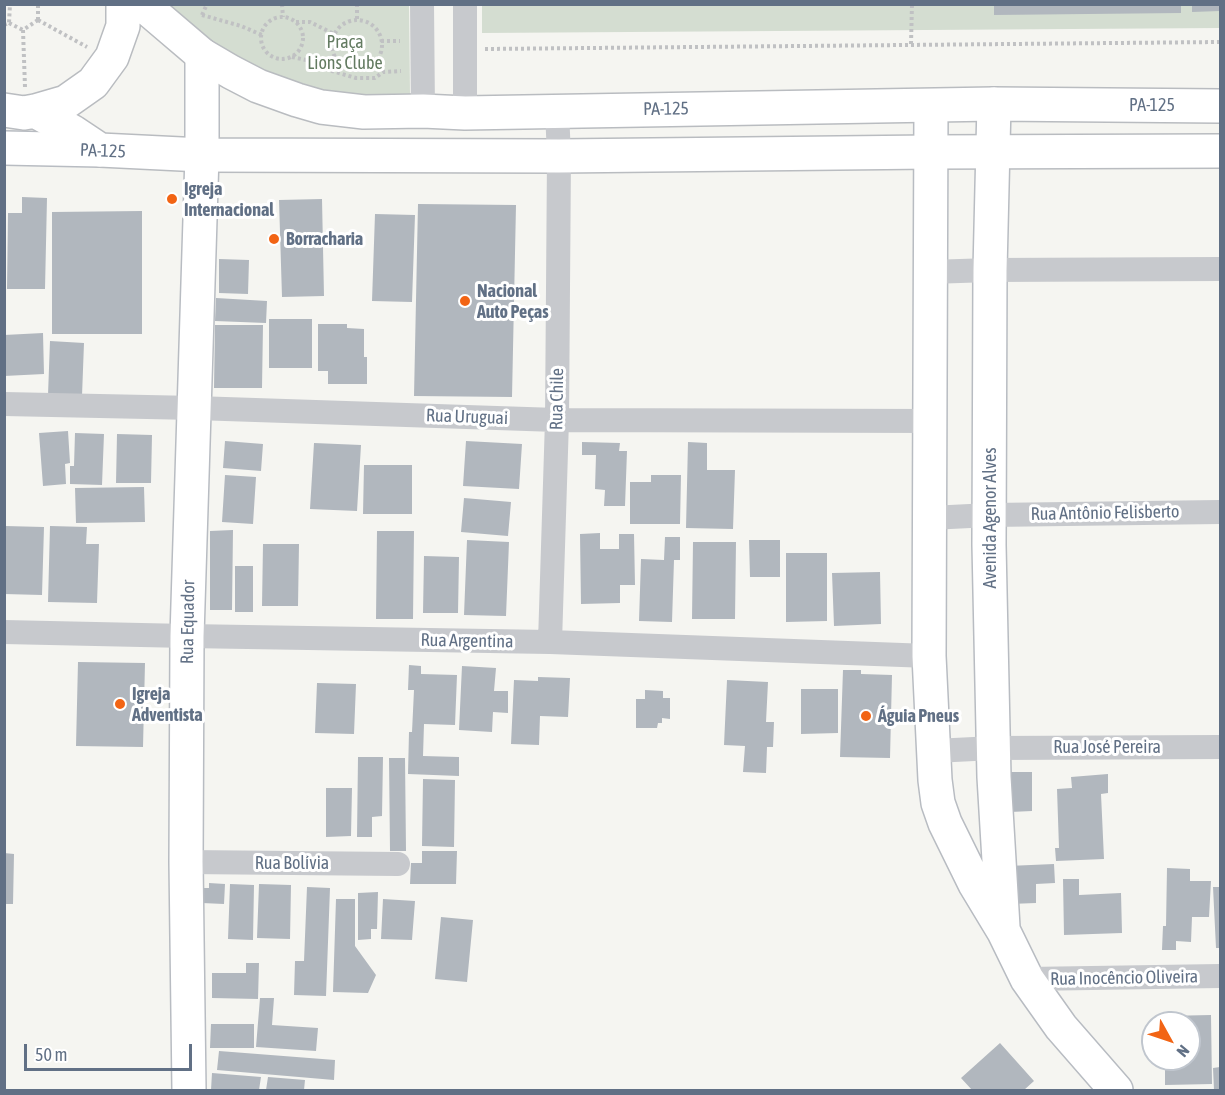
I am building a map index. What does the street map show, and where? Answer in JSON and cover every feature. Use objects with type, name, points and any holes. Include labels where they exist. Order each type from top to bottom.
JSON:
[{"type":"street","points":[[17,109],[66,102],[93,83],[112,57],[123,26],[123,4]]},
{"type":"street","name":"PA-125","points":[[142,4],[202,56],[258,86],[321,107],[364,112],[465,113],[994,104],[1221,106]]},
{"type":"street","points":[[422,4],[423,111]]},
{"type":"street","points":[[465,4],[465,113]]},
{"type":"street","name":"Rua Equador","points":[[189,1090],[186,862],[187,636],[202,155],[202,56]]},
{"type":"street","name":"Avenida Agenor Alves","points":[[994,104],[990,270],[989,545],[994,777],[1004,932]]},
{"type":"street","points":[[931,106],[929,656],[939,803],[945,823],[975,884],[1004,932],[1027,979],[1061,1027],[1116,1090]]},
{"type":"street","name":"PA-125","points":[[17,109],[74,132],[100,150]]},
{"type":"street","name":"Rua Chile","points":[[550,642],[557,420],[559,156],[557,111]]},
{"type":"street","name":"PA-125","points":[[4,148],[202,155],[559,156],[1221,151]]},
{"type":"street","points":[[930,272],[1221,269]]},
{"type":"street","name":"Rua Uruguai","points":[[4,404],[557,420],[931,421]]},
{"type":"street","name":"Rua Antônio Felisberto","points":[[930,518],[1221,512]]},
{"type":"street","name":"Rua Argentina","points":[[4,632],[550,642],[929,656]]},
{"type":"street","name":"Rua José Pereira","points":[[934,752],[994,748],[1221,747]]},
{"type":"street","name":"Rua Bolívia","points":[[186,862],[398,864]]},
{"type":"street","name":"Rua Inocêncio Oliveira","points":[[1027,979],[1221,976]]},
{"type":"path","points":[[10,4],[7,24],[23,30]]},
{"type":"path","points":[[38,4],[38,20]]},
{"type":"path","points":[[282,4],[283,17]]},
{"type":"path","points":[[357,4],[357,21]]},
{"type":"path","points":[[911,45],[912,4]]},
{"type":"path","points":[[202,15],[241,26],[262,35]]},
{"type":"path","points":[[334,34],[310,22],[296,22],[283,17],[276,18],[265,26],[262,35],[263,45],[271,56],[316,62],[332,71],[356,78],[375,78],[383,72],[405,71]]},
{"type":"path","points":[[23,30],[38,20]]},
{"type":"path","points":[[38,20],[95,52]]},
{"type":"path","points":[[357,21],[369,23],[380,36],[381,41],[380,53],[376,60],[370,66],[354,70],[340,64],[335,57],[332,42],[339,28],[345,23],[357,21]]},
{"type":"path","points":[[290,57],[300,48],[303,41],[303,34],[296,22]]},
{"type":"path","points":[[17,109],[23,30]]},
{"type":"path","points":[[381,41],[404,40]]},
{"type":"path","points":[[485,50],[1221,42]]},
{"type":"green space","points":[[1220,4],[1220,28],[482,33],[482,5]]},
{"type":"green space","name":"Praça Lions Clube","points":[[162,5],[409,5],[410,95],[359,103],[259,77]]},
{"type":"building","points":[[994,4],[1181,4],[1181,13],[994,15]]},
{"type":"building","points":[[1192,4],[1220,4],[1220,11],[1192,12]]},
{"type":"building","points":[[22,197],[47,198],[45,289],[7,289],[8,213],[22,213]]},
{"type":"building","points":[[322,199],[324,296],[282,297],[279,200]]},
{"type":"building","name":"Nacional Auto Peças","points":[[418,204],[516,205],[512,397],[414,396]]},
{"type":"building","points":[[142,211],[142,334],[52,334],[52,212]]},
{"type":"building","points":[[375,214],[415,215],[412,302],[372,301]]},
{"type":"building","points":[[219,259],[249,260],[248,294],[219,293]]},
{"type":"building","points":[[216,298],[267,301],[266,323],[215,321]]},
{"type":"building","points":[[269,319],[312,319],[312,368],[269,368]]},
{"type":"building","points":[[318,324],[347,324],[347,328],[364,329],[367,384],[328,384],[328,371],[318,371]]},
{"type":"building","points":[[215,325],[263,325],[262,388],[214,388]]},
{"type":"building","points":[[43,333],[44,374],[4,376],[4,335]]},
{"type":"building","points":[[50,341],[84,343],[82,396],[48,395]]},
{"type":"building","points":[[68,431],[70,463],[65,464],[66,484],[43,486],[39,433]]},
{"type":"building","points":[[75,433],[104,434],[102,485],[70,484],[70,466],[74,466]]},
{"type":"building","points":[[117,434],[152,435],[151,483],[116,483]]},
{"type":"building","points":[[225,441],[263,444],[261,471],[223,468]]},
{"type":"building","points":[[466,441],[522,444],[519,489],[463,486]]},
{"type":"building","points":[[582,442],[620,443],[619,451],[627,451],[625,506],[604,506],[605,490],[595,489],[596,455],[582,455]]},
{"type":"building","points":[[688,442],[707,443],[707,470],[735,470],[733,529],[686,528]]},
{"type":"building","points":[[314,443],[361,445],[357,511],[310,509]]},
{"type":"building","points":[[364,465],[412,465],[412,514],[363,514]]},
{"type":"building","points":[[225,475],[256,477],[253,524],[222,522]]},
{"type":"building","points":[[651,475],[681,475],[680,524],[630,524],[630,482],[651,482]]},
{"type":"building","points":[[144,487],[145,522],[76,523],[75,488]]},
{"type":"building","points":[[464,498],[511,502],[508,536],[461,532]]},
{"type":"building","points":[[5,526],[44,527],[42,595],[4,594]]},
{"type":"building","points":[[50,526],[87,527],[86,544],[99,544],[97,603],[48,602]]},
{"type":"building","points":[[233,530],[232,610],[210,610],[210,531]]},
{"type":"building","points":[[377,531],[414,531],[413,619],[376,619]]},
{"type":"building","points":[[600,533],[600,549],[619,549],[619,534],[634,534],[635,585],[620,585],[620,603],[581,604],[580,534]]},
{"type":"building","points":[[665,537],[680,537],[680,560],[674,560],[672,622],[639,621],[641,559],[664,560]]},
{"type":"building","points":[[467,540],[509,542],[506,616],[464,615]]},
{"type":"building","points":[[749,540],[780,540],[780,577],[750,577]]},
{"type":"building","points":[[693,542],[736,542],[735,619],[692,619]]},
{"type":"building","points":[[263,544],[299,544],[298,606],[262,606]]},
{"type":"building","points":[[786,553],[827,553],[827,621],[786,622]]},
{"type":"building","points":[[424,556],[459,557],[458,613],[423,613]]},
{"type":"building","points":[[235,566],[253,566],[253,612],[235,612]]},
{"type":"building","points":[[880,572],[881,624],[834,626],[832,573]]},
{"type":"building","points":[[78,662],[145,663],[143,747],[76,746]]},
{"type":"building","points":[[409,665],[421,666],[421,674],[457,675],[455,725],[424,724],[423,756],[459,757],[459,776],[408,774],[409,732],[412,732],[414,690],[408,690]]},
{"type":"building","points":[[462,666],[496,668],[494,691],[508,691],[508,713],[493,712],[492,732],[459,730]]},
{"type":"building","name":"Águia Pneus","points":[[843,670],[861,670],[861,674],[892,675],[890,758],[840,757]]},
{"type":"building","points":[[538,677],[570,678],[568,717],[540,716],[539,745],[511,744],[514,680],[538,681]]},
{"type":"building","points":[[727,680],[768,682],[766,722],[774,722],[773,747],[767,747],[766,773],[743,772],[745,746],[724,745]]},
{"type":"building","points":[[317,683],[356,684],[354,734],[315,733]]},
{"type":"building","points":[[801,689],[838,689],[838,733],[801,734]]},
{"type":"building","points":[[645,690],[663,691],[663,698],[670,698],[670,719],[662,718],[662,723],[658,723],[657,728],[636,728],[636,699],[645,699]]},
{"type":"building","points":[[358,757],[383,757],[382,816],[372,817],[372,837],[357,837]]},
{"type":"building","points":[[389,758],[405,758],[406,851],[390,851]]},
{"type":"building","points":[[1009,772],[1032,772],[1032,811],[1010,812]]},
{"type":"building","points":[[1108,774],[1108,793],[1101,794],[1104,859],[1056,861],[1055,848],[1059,848],[1057,789],[1072,788],[1071,777]]},
{"type":"building","points":[[423,779],[455,780],[454,847],[422,846]]},
{"type":"building","points":[[326,788],[352,788],[351,836],[326,837]]},
{"type":"building","points":[[422,851],[457,851],[456,884],[410,884],[411,863],[422,863]]},
{"type":"building","points":[[4,853],[14,854],[13,904],[4,904]]},
{"type":"building","points":[[1054,864],[1055,883],[1036,884],[1036,903],[1010,904],[1008,866]]},
{"type":"building","points":[[1167,868],[1190,869],[1190,881],[1211,881],[1209,917],[1192,917],[1191,942],[1176,941],[1176,950],[1162,950],[1163,926],[1166,926]]},
{"type":"building","points":[[1063,879],[1079,879],[1079,895],[1121,893],[1122,933],[1064,935]]},
{"type":"building","points":[[209,883],[225,884],[224,904],[202,903],[203,888],[209,888]]},
{"type":"building","points":[[230,884],[254,885],[253,940],[228,939]]},
{"type":"building","points":[[259,884],[291,885],[290,939],[257,938]]},
{"type":"building","points":[[307,887],[330,888],[326,996],[294,995],[295,961],[304,961]]},
{"type":"building","points":[[1213,887],[1220,887],[1220,948],[1216,948]]},
{"type":"building","points":[[378,892],[377,929],[371,929],[371,939],[358,940],[358,893]]},
{"type":"building","points":[[336,899],[355,899],[355,946],[376,975],[368,993],[333,992]]},
{"type":"building","points":[[383,899],[415,901],[412,940],[381,939]]},
{"type":"building","points":[[441,917],[473,920],[467,982],[435,979]]},
{"type":"building","points":[[246,963],[259,963],[258,999],[212,998],[212,973],[246,973]]},
{"type":"building","points":[[260,998],[274,998],[272,1025],[318,1028],[316,1051],[256,1047]]},
{"type":"building","points":[[1201,1015],[1211,1015],[1212,1084],[1165,1085],[1165,1071],[1201,1071]]},
{"type":"building","points":[[211,1024],[254,1024],[254,1048],[210,1048]]},
{"type":"building","points":[[1000,1043],[1034,1081],[1024,1090],[972,1090],[961,1078]]},
{"type":"building","points":[[219,1051],[335,1060],[334,1080],[217,1070]]},
{"type":"building","points":[[1220,1067],[1220,1090],[1214,1090],[1213,1068]]},
{"type":"building","points":[[212,1073],[261,1077],[259,1090],[211,1090]]},
{"type":"building","points":[[268,1077],[305,1080],[304,1090],[266,1090]]},
{"type":"place","name":"Igreja Internacional","points":[[172,199]]},
{"type":"place","name":"Borracharia","points":[[274,239]]},
{"type":"place","name":"Nacional Auto Peças","points":[[465,301]]},
{"type":"place","name":"Igreja Adventista","points":[[120,704]]},
{"type":"place","name":"Águia Pneus","points":[[866,716]]}]
